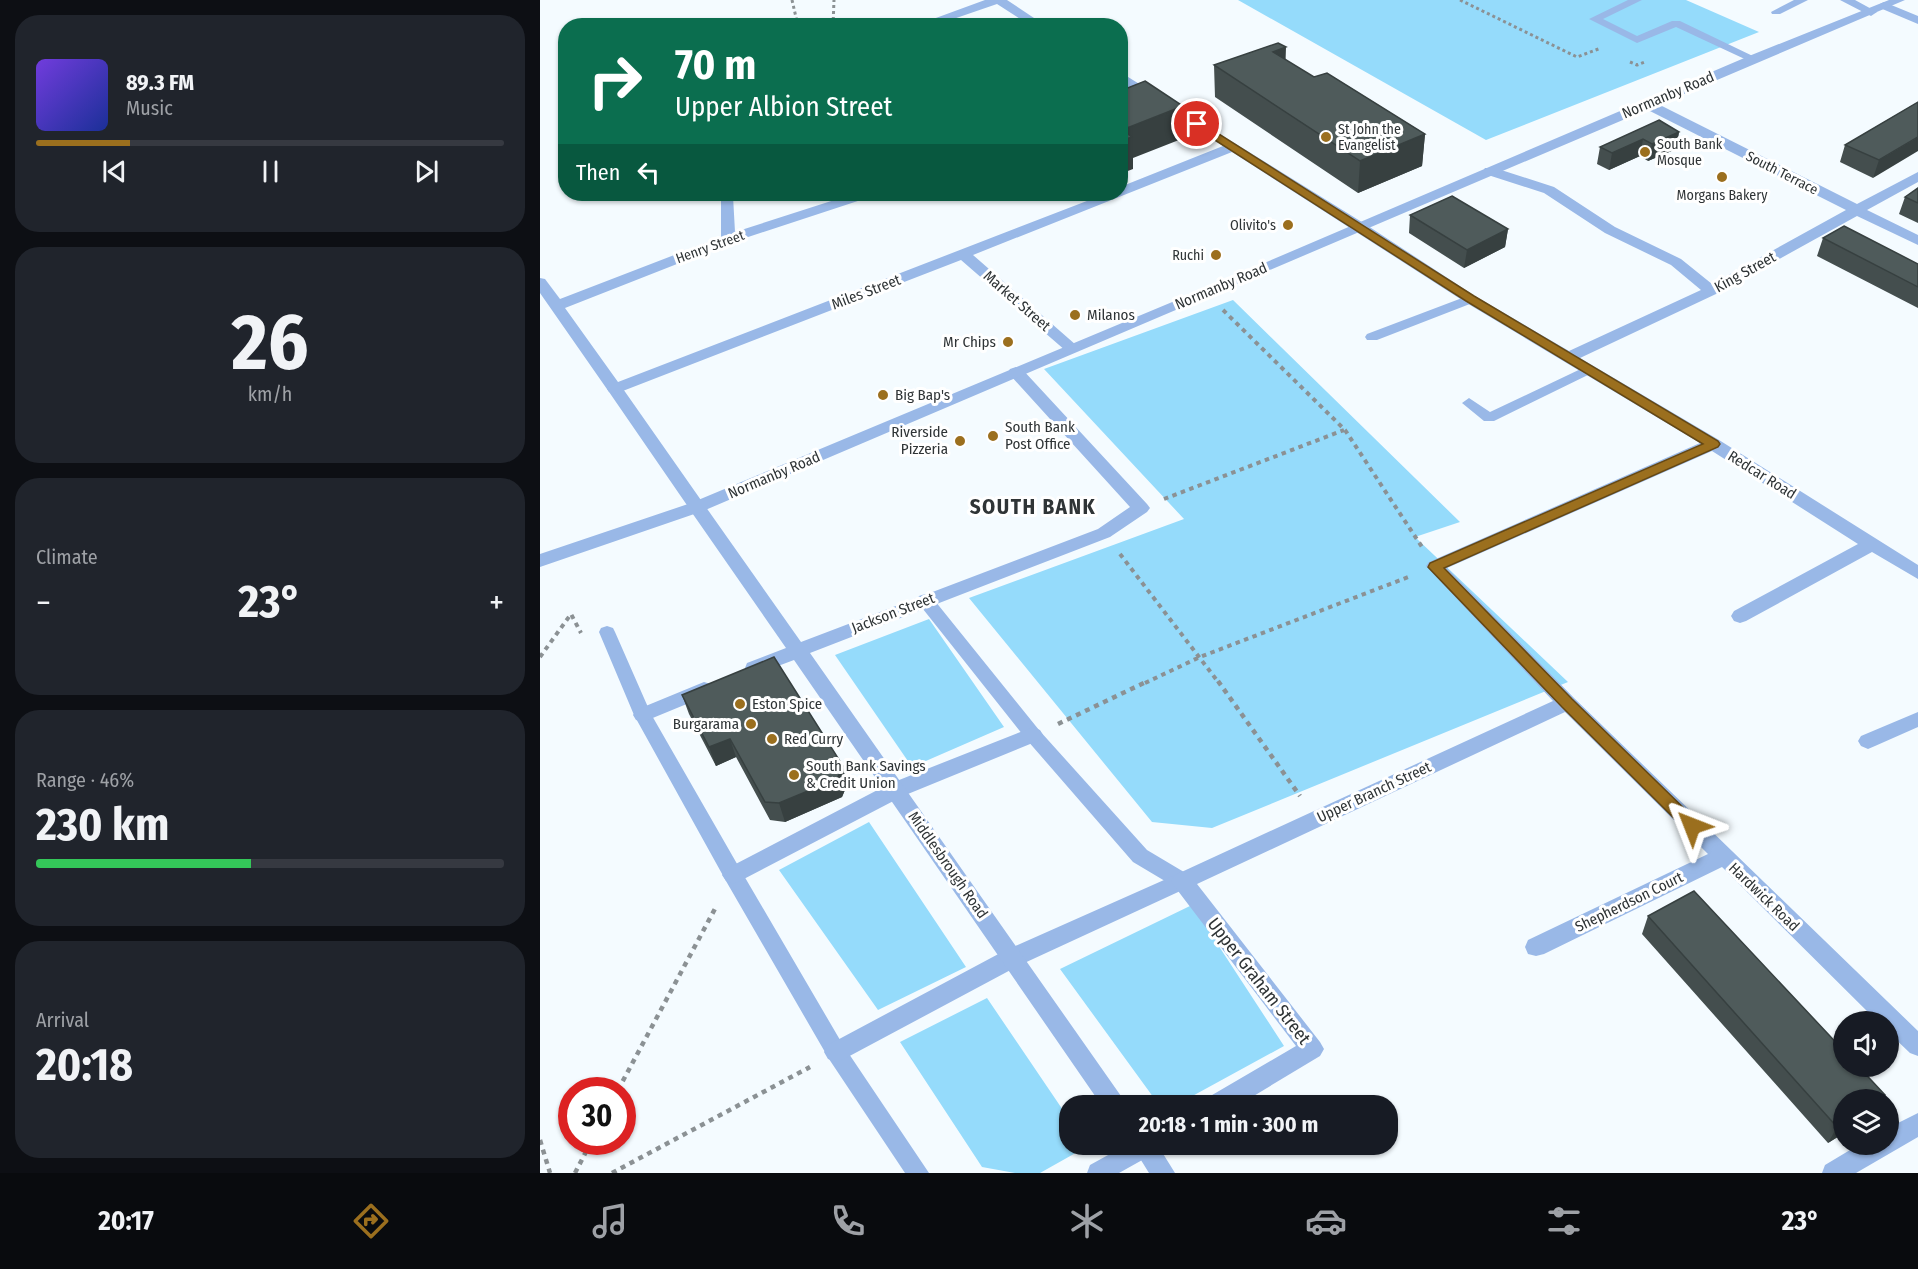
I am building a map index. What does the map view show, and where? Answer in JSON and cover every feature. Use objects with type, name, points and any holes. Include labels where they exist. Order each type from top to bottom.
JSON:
[{"type":"street","points":[[944,18],[997,0],[1027,18]]},
{"type":"street","points":[[1846,0],[1918,20]]},
{"type":"street","name":"Normanby Road","points":[[540,561],[697,507],[1753,59],[1899,0]]},
{"type":"street","name":"Redcar Road","points":[[1128,84],[1137,92],[1233,147],[1360,226],[1470,299],[1713,444],[1918,573]]},
{"type":"street","name":"South Terrace","points":[[1647,104],[1918,241]]},
{"type":"street","points":[[1128,189],[1233,147]]},
{"type":"street","points":[[1490,171],[1549,190],[1610,230],[1676,262],[1711,291]]},
{"type":"street","name":"King Street","points":[[1567,358],[1711,291],[1918,176]]},
{"type":"street","points":[[726,201],[728,239]]},
{"type":"street","name":"Henry Street","points":[[556,306],[728,239],[844,201]]},
{"type":"street","name":"Miles Street","points":[[615,389],[1098,201]]},
{"type":"street","name":"Market Street","points":[[963,254],[1071,348]]},
{"type":"street","name":"Middlesbrough Road","points":[[540,282],[1108,1095]]},
{"type":"street","points":[[1016,372],[1141,508]]},
{"type":"street","points":[[1435,567],[1713,444]]},
{"type":"street","name":"Jackson Street","points":[[742,673],[925,600],[1104,533],[1141,508]]},
{"type":"street","points":[[1740,616],[1872,544]]},
{"type":"street","name":"Hardwick Road","points":[[1435,567],[1567,703],[1918,1046]]},
{"type":"street","points":[[643,715],[720,682]]},
{"type":"street","name":"Upper Branch Street","points":[[836,1053],[1012,958],[1567,703]]},
{"type":"street","points":[[1868,741],[1918,719]]},
{"type":"street","points":[[733,875],[896,790],[1033,735]]},
{"type":"street","name":"Shepherdson Court","points":[[1536,947],[1723,857]]},
{"type":"street","name":"Upper Graham Street","points":[[1182,881],[1312,1048],[1233,1095]]},
{"type":"street","points":[[1899,1135],[1918,1124]]},
{"type":"street","points":[[1152,1155],[1163,1173]]},
{"type":"street","points":[[1834,1173],[1864,1155]]},
{"type":"lane","points":[[1637,0],[1594,19],[1637,40],[1676,23],[1753,59]]},
{"type":"lane","points":[[1776,12],[1803,0]]},
{"type":"lane","points":[[1372,337],[1470,299]]},
{"type":"lane","points":[[1469,403],[1489,418],[1587,370]]},
{"type":"lane","points":[[925,600],[1033,735],[1140,856],[1182,881]]},
{"type":"lane","points":[[607,632],[643,715],[733,875],[836,1053],[918,1173]]},
{"type":"lane","points":[[1098,1173],[1129,1155]]},
{"type":"path","points":[[792,0],[796,18]]},
{"type":"path","points":[[833,18],[834,0]]},
{"type":"path","points":[[1033,735],[1200,657],[1435,567],[1345,429],[1206,293]]},
{"type":"path","points":[[1141,508],[1345,429]]},
{"type":"path","points":[[1104,533],[1200,657],[1316,819]]},
{"type":"path","points":[[540,657],[571,614],[586,641],[607,632]]},
{"type":"path","points":[[625,1077],[733,875]]},
{"type":"path","points":[[612,1173],[836,1053]]},
{"type":"path","points":[[540,1140],[550,1173]]},
{"type":"path","points":[[574,1173],[584,1155]]},
{"type":"shaded area","points":[[1238,0],[1686,0],[1759,32],[1486,140]]},
{"type":"shaded area","points":[[1233,300],[1460,522],[1415,537],[1568,682],[1212,828],[1152,822],[969,598],[1184,519],[1044,369]]},
{"type":"shaded area","points":[[929,619],[1004,727],[912,767],[835,655]]},
{"type":"shaded area","points":[[869,822],[966,967],[878,1010],[779,870]]},
{"type":"shaded area","points":[[1192,905],[1284,1046],[1194,1095],[1152,1095],[1060,969]]},
{"type":"shaded area","points":[[987,998],[1059,1104],[1059,1155],[1072,1155],[1040,1173],[1015,1173],[982,1167],[900,1042]]},
{"type":"building","points":[[1278,43],[1286,47],[1273,52],[1314,77],[1327,73],[1425,134],[1360,161],[1214,65]]},
{"type":"building","points":[[1145,81],[1183,106],[1128,128],[1128,88]]},
{"type":"building","points":[[1918,102],[1918,137],[1879,160],[1845,145]]},
{"type":"building","points":[[1659,120],[1679,132],[1652,144],[1643,139],[1612,153],[1600,147]]},
{"type":"building","points":[[1918,188],[1918,203],[1905,197]]},
{"type":"building","points":[[1452,196],[1508,229],[1467,250],[1410,215]]},
{"type":"building","points":[[1844,226],[1918,264],[1918,287],[1823,238]]},
{"type":"building","points":[[774,657],[843,766],[837,779],[779,803],[765,802],[730,739],[709,747],[682,695]]},
{"type":"building","points":[[1694,891],[1833,1039],[1833,1077],[1868,1077],[1879,1089],[1833,1089],[1833,1123],[1648,916]]},
{"type":"place","name":"St John the Evangelist","points":[[1326,137]]},
{"type":"place","name":"South Bank Mosque","points":[[1645,152]]},
{"type":"place","name":"Morgans Bakery","points":[[1722,177]]},
{"type":"place","name":"Olivito's","points":[[1288,225]]},
{"type":"place","name":"Ruchi","points":[[1216,255]]},
{"type":"place","name":"Milanos","points":[[1075,315]]},
{"type":"place","name":"Mr Chips","points":[[1008,342]]},
{"type":"place","name":"Big Bap's","points":[[883,395]]},
{"type":"place","name":"South Bank Post Office","points":[[993,436]]},
{"type":"place","name":"Riverside Pizzeria","points":[[960,441]]},
{"type":"place","name":"Eston Spice","points":[[740,704]]},
{"type":"place","name":"Burgarama","points":[[751,724]]},
{"type":"place","name":"Red Curry","points":[[772,739]]},
{"type":"place","name":"South Bank Savings & Credit Union","points":[[794,775]]},
{"type":"district","name":"SOUTH BANK","points":[[1033,507]]},
{"type":"route","points":[[1197,124],[1360,226],[1470,299],[1713,444],[1435,567],[1567,703],[1692,826]]}]
